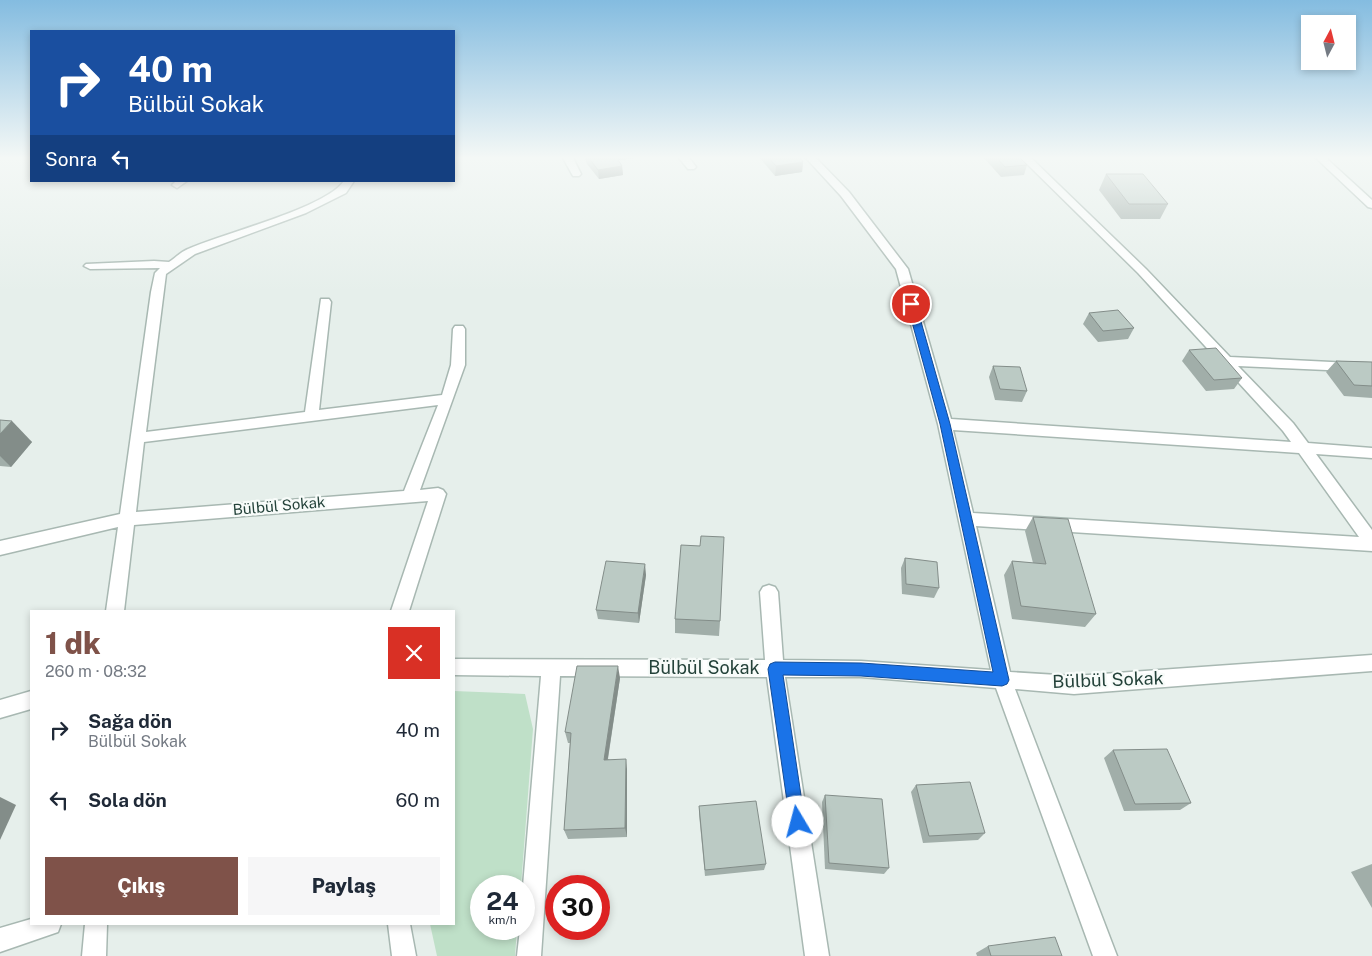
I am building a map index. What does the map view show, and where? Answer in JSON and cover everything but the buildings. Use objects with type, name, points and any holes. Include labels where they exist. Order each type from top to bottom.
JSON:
[{"type":"street","points":[[115,610],[137,438],[161,273],[191,252],[302,211],[319,203]]},
{"type":"street","points":[[852,203],[902,269],[945,424],[1002,680],[1104,956]]},
{"type":"street","points":[[1072,203],[1142,271],[1288,427],[1372,543]]},
{"type":"street","points":[[90,266],[154,264],[171,266]]},
{"type":"street","points":[[311,416],[325,302]]},
{"type":"street","points":[[410,496],[458,365],[459,329]]},
{"type":"street","points":[[1226,361],[1372,368]]},
{"type":"street","points":[[137,438],[447,399]]},
{"type":"street","points":[[945,424],[1372,453]]},
{"type":"street","name":"Bülbül Sokak","points":[[0,548],[127,519],[438,494],[400,610]]},
{"type":"street","points":[[966,519],[1372,543]]},
{"type":"street","points":[[769,592],[775,669],[817,956]]},
{"type":"street","name":"Bülbül Sokak","points":[[455,667],[861,669],[1074,685],[1372,663]]},
{"type":"street","points":[[528,956],[551,667]]},
{"type":"street","points":[[0,709],[30,700]]},
{"type":"street","points":[[0,940],[47,925]]},
{"type":"street","points":[[94,956],[96,925]]},
{"type":"street","points":[[399,925],[404,956]]},
{"type":"green space","points":[[455,691],[525,694],[533,729],[522,875],[470,875],[470,940],[516,940],[515,956],[437,956],[430,925],[455,925]]},
{"type":"route","points":[[798,822],[775,669],[861,669],[1002,680],[945,424],[911,304]]}]
